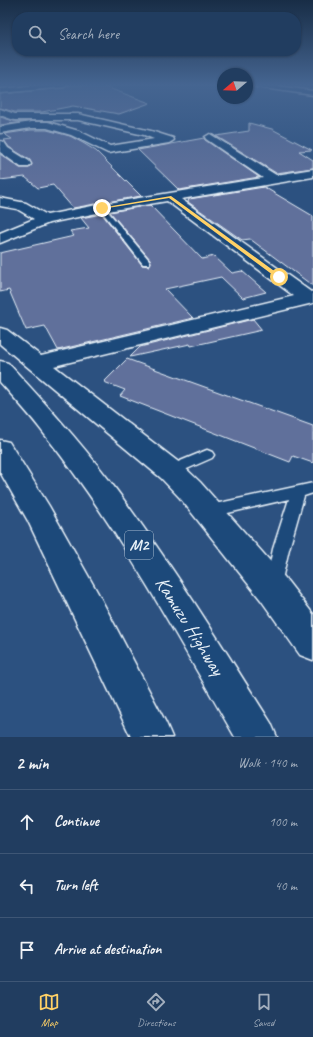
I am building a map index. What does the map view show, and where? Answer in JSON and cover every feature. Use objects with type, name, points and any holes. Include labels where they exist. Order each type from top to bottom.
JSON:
[{"type":"main road","points":[[0,130],[31,125],[48,125],[75,133],[108,150],[169,140],[147,133],[88,119]]},
{"type":"main road","points":[[210,137],[275,180]]},
{"type":"main road","points":[[0,144],[4,150],[26,164]]},
{"type":"main road","points":[[0,238],[45,220],[102,208],[313,173]]},
{"type":"main road","points":[[170,197],[311,298]]},
{"type":"main road","points":[[0,202],[21,206],[45,220]]},
{"type":"main road","points":[[37,363],[311,298]]},
{"type":"main road","points":[[0,334],[171,470],[190,490],[273,589],[313,642]]},
{"type":"main road","name":"Kamuzu Highway","points":[[0,368],[9,375],[54,428],[99,487],[154,569],[257,737]]},
{"type":"main road","points":[[0,449],[39,514],[87,606],[152,737]]},
{"type":"lane","points":[[102,208],[146,262]]},
{"type":"lane","points":[[171,470],[207,455]]},
{"type":"lane","points":[[207,512],[313,488]]},
{"type":"lane","points":[[273,589],[281,549],[298,492]]},
{"type":"building","points":[[0,119],[25,122],[0,125]]},
{"type":"building","points":[[249,123],[272,129],[312,150],[299,151],[313,160],[313,168],[276,173],[216,136],[249,131]]},
{"type":"building","points":[[31,130],[47,130],[70,136],[83,143],[96,151],[141,196],[73,208],[53,185],[38,188],[25,177],[0,180],[0,154],[20,168],[29,168],[32,165],[30,160],[9,147],[4,140],[12,139],[4,134]]},
{"type":"building","points":[[204,138],[259,177],[179,190],[138,150]]},
{"type":"building","points":[[264,187],[313,216],[313,286],[250,239],[242,240],[188,202],[189,199]]},
{"type":"building","points":[[150,205],[202,259],[214,256],[232,273],[242,271],[266,292],[243,298],[221,277],[165,289],[193,318],[58,350],[45,326],[26,330],[9,290],[0,292],[0,253],[74,236],[70,231],[89,228],[81,218],[102,214],[142,265],[149,266],[151,263],[150,259],[110,212]]},
{"type":"building","points":[[253,319],[262,330],[191,346],[190,344],[130,357],[140,347]]},
{"type":"building","points":[[127,359],[313,426],[313,463],[293,456],[290,462],[120,396],[125,390],[104,382]]},
{"type":"route","points":[[102,208],[170,197],[279,277]]}]
